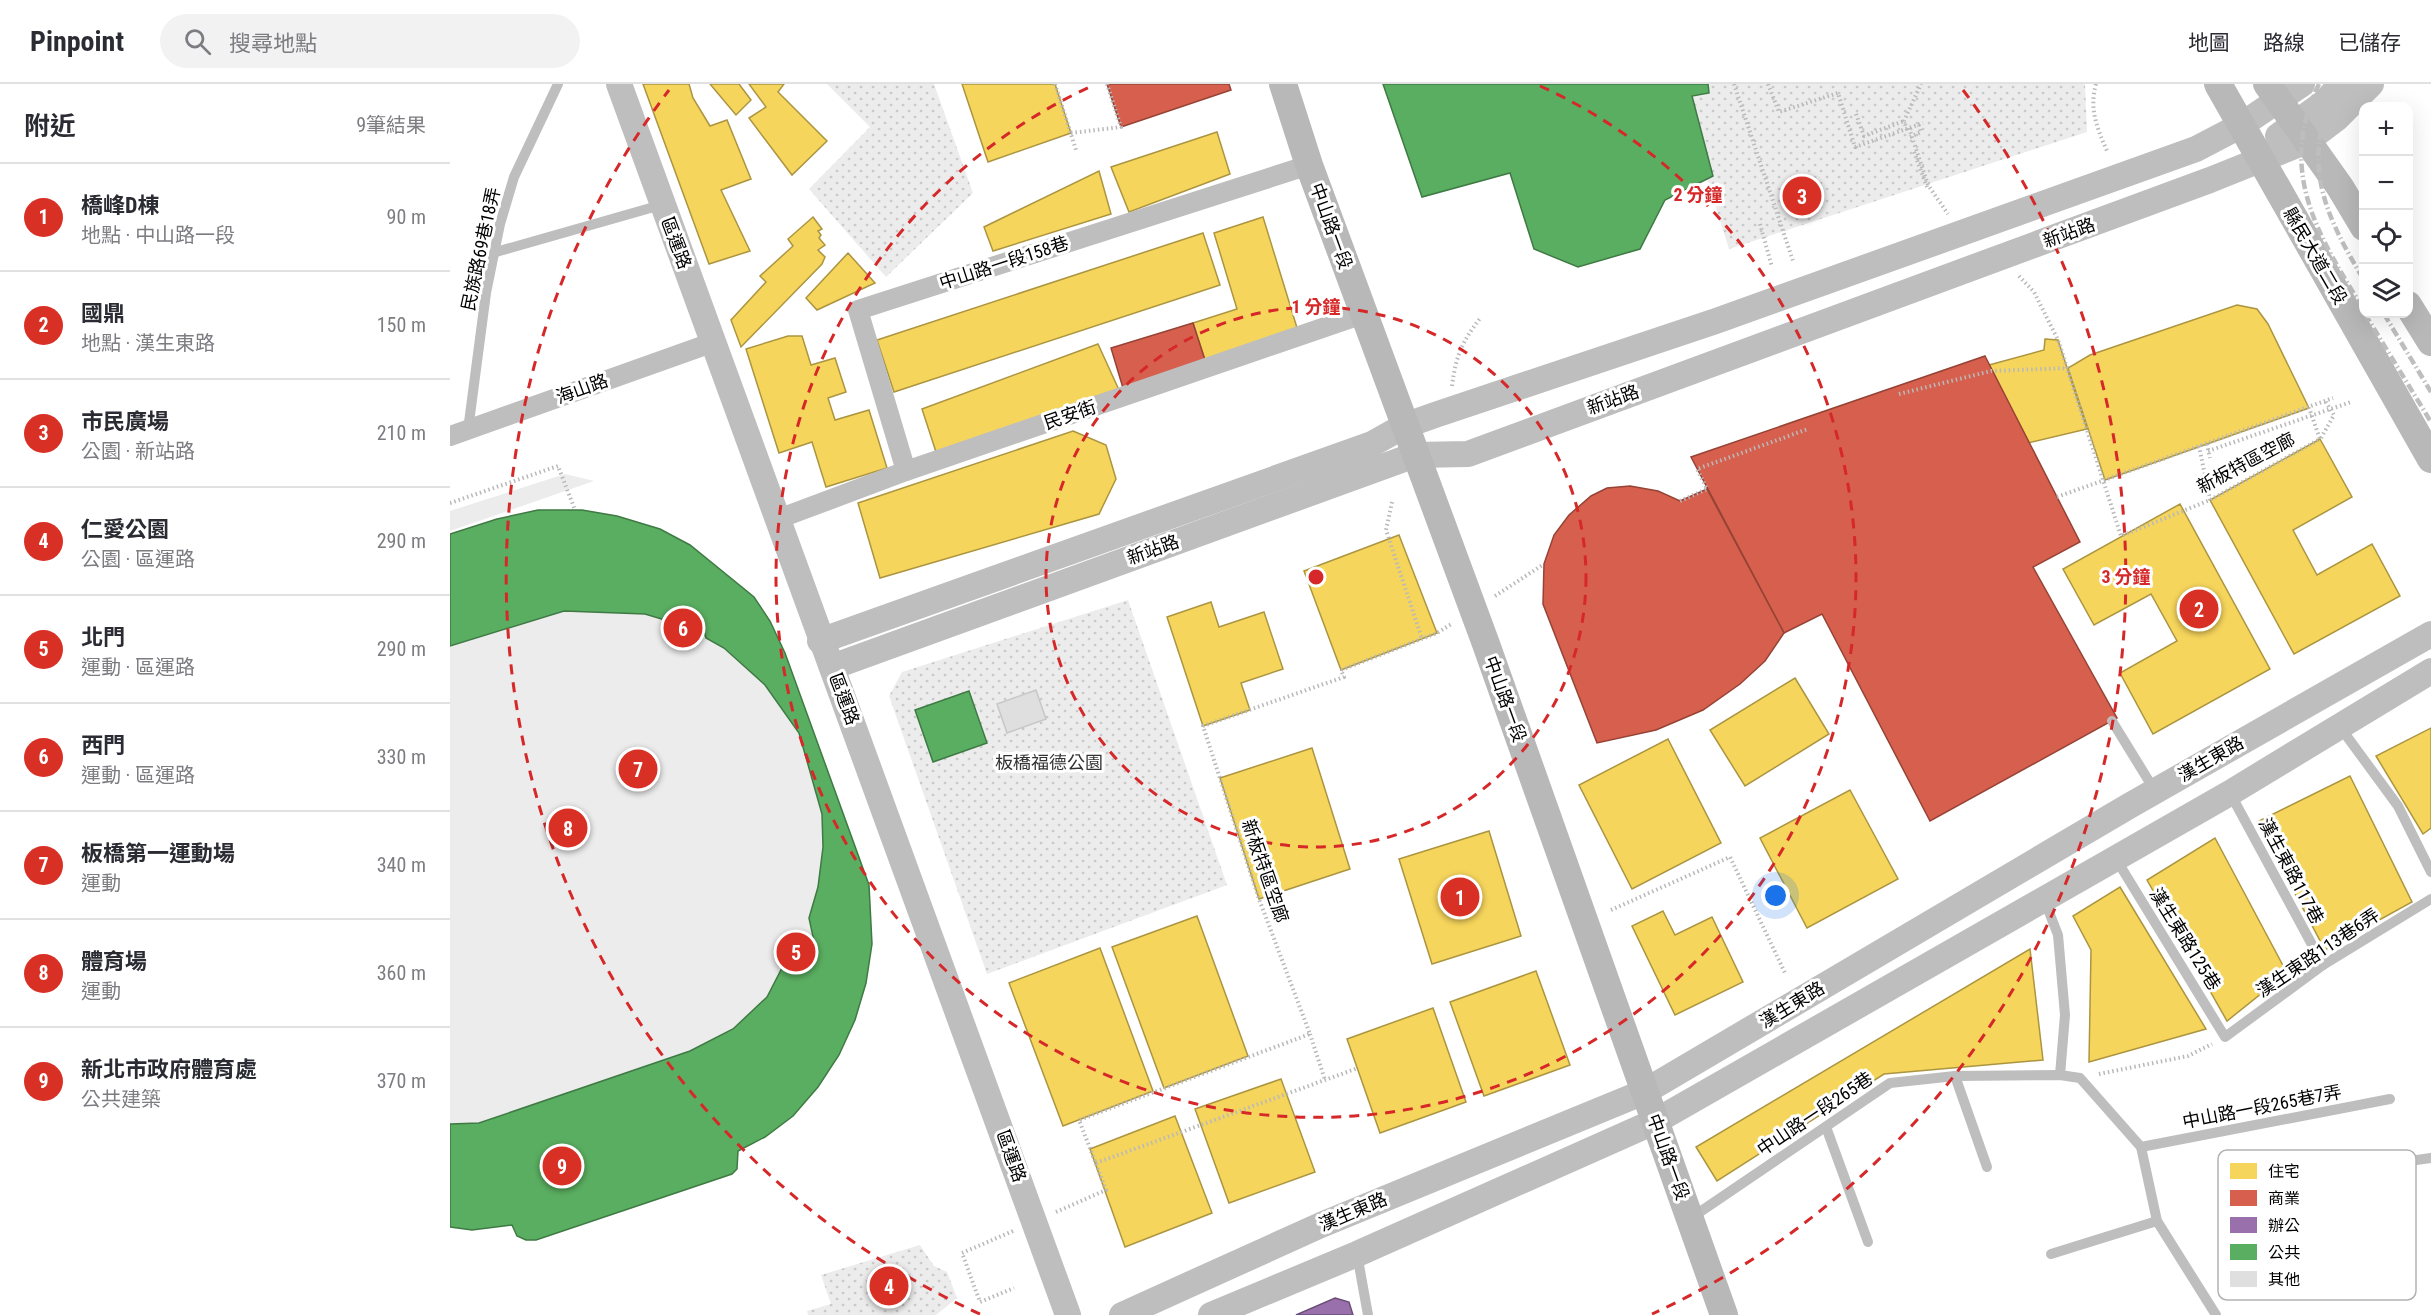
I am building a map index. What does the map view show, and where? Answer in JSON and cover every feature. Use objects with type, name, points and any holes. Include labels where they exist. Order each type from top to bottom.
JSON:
[{"type":"main road","name":"中山路一段","points":[[1282,84],[1363,314],[1486,644],[1724,1315]]},
{"type":"main road","name":"縣民大道二段","points":[[2218,84],[2431,459]]},
{"type":"main road","points":[[2272,93],[2340,187],[2359,219]]},
{"type":"main road","points":[[2413,312],[2431,342]]},
{"type":"street","name":"區運路","points":[[619,84],[661,205],[714,342],[778,519],[820,641],[832,667],[1068,1315]]},
{"type":"street","name":"新站路","points":[[820,641],[854,631],[1372,444],[1404,426],[1716,321],[2196,149],[2240,126],[2272,93],[2302,84]]},
{"type":"street","points":[[2300,133],[2342,84]]},
{"type":"street","name":"新站路","points":[[832,667],[1415,455],[1468,454],[2210,180],[2260,160],[2300,133],[2336,119],[2371,84]]},
{"type":"street","name":"中山路一段158巷","points":[[906,471],[858,310],[1309,165]]},
{"type":"street","name":"民安街","points":[[778,519],[906,471],[1363,314]]},
{"type":"street","name":"海山路","points":[[459,433],[714,342]]},
{"type":"street","name":"漢生東路","points":[[1122,1315],[1321,1225],[1644,1092],[2155,791],[2431,634]]},
{"type":"street","name":"漢生東路","points":[[1211,1315],[1357,1254],[1656,1121],[2230,793],[2431,671]]},
{"type":"lane","name":"民族路69巷18弄","points":[[459,433],[500,224],[514,177],[558,84]]},
{"type":"lane","points":[[496,252],[661,205]]},
{"type":"lane","points":[[2112,721],[2155,791]]},
{"type":"lane","points":[[2340,727],[2398,806],[2431,872]]},
{"type":"lane","name":"漢生東路117巷","points":[[2230,793],[2323,965]]},
{"type":"lane","name":"漢生東路125巷","points":[[2116,859],[2226,1037]]},
{"type":"lane","points":[[2044,899],[2058,935],[2059,946],[2065,1015],[2060,1075]]},
{"type":"lane","name":"漢生東路113巷6弄","points":[[2226,1037],[2323,965],[2431,899]]},
{"type":"lane","name":"中山路一段265巷","points":[[1690,1218],[1890,1083],[1955,1076],[2060,1075],[2080,1078]]},
{"type":"lane","points":[[1955,1076],[1987,1167]]},
{"type":"lane","points":[[2080,1078],[2141,1147],[2157,1221],[2216,1315]]},
{"type":"lane","name":"中山路一段265巷7弄","points":[[2141,1147],[2390,1099]]},
{"type":"lane","points":[[1826,1127],[1868,1242]]},
{"type":"lane","points":[[2416,1160],[2431,1158]]},
{"type":"lane","points":[[2051,1254],[2157,1221]]},
{"type":"lane","points":[[1357,1254],[1368,1315]]},
{"type":"path","points":[[1055,84],[1076,150]]},
{"type":"path","points":[[1071,134],[1121,127],[1107,84]]},
{"type":"path","points":[[1734,84],[1793,261]]},
{"type":"path","points":[[1768,84],[1779,112],[1838,93],[1855,147],[1921,124],[1921,132],[1909,137]]},
{"type":"path","points":[[1921,84],[1904,121],[1923,181],[1945,214]]},
{"type":"path","points":[[2096,84],[2092,101],[2094,117],[2107,151]]},
{"type":"path","points":[[1856,114],[1864,136],[1904,121]]},
{"type":"path","points":[[1760,224],[1772,267]]},
{"type":"path","points":[[1452,387],[1456,358],[1464,340],[1481,317]]},
{"type":"path","points":[[1899,394],[1991,371],[2068,368],[2105,480]]},
{"type":"path","points":[[2309,408],[2333,398]]},
{"type":"path","points":[[2320,439],[2334,415],[2325,401]]},
{"type":"path","points":[[2208,451],[2351,402]]},
{"type":"path","name":"新板特區空廊","points":[[2057,496],[2309,408],[2320,439],[2210,500],[2121,536],[2105,480]]},
{"type":"path","points":[[1680,501],[1707,489],[1697,468],[1808,429]]},
{"type":"path","points":[[2207,444],[2210,458]]},
{"type":"path","points":[[2199,446],[2210,500]]},
{"type":"path","points":[[450,503],[558,466],[575,510]]},
{"type":"path","points":[[1392,502],[1386,530],[1422,639]]},
{"type":"path","name":"新板特區空廊","points":[[1310,1034],[1259,899],[1203,726],[1344,677],[1341,670],[1437,633]]},
{"type":"path","points":[[1611,910],[1730,856],[1785,973]]},
{"type":"path","points":[[1106,1190],[1078,1119],[1310,1034],[1325,1080]]},
{"type":"path","points":[[2080,1078],[2188,1056],[2226,1037]]},
{"type":"path","points":[[1096,1163],[1358,1068]]},
{"type":"path","points":[[962,1253],[980,1302],[1014,1288]]},
{"type":"green space","points":[[827,84],[934,84],[973,193],[886,277],[809,189],[870,127]]},
{"type":"green space","points":[[1677,84],[2085,84],[2087,132],[1729,249]]},
{"type":"green space","points":[[565,474],[594,481],[450,531],[450,511]]},
{"type":"green space","points":[[538,510],[615,516],[660,531],[703,556],[744,588],[759,603],[785,653],[869,885],[872,944],[866,983],[855,1020],[839,1055],[765,1137],[738,1151],[737,1169],[732,1174],[536,1240],[517,1236],[512,1225],[472,1230],[450,1227],[450,534],[497,519]]},
{"type":"green space","name":"板橋福德公園","points":[[1128,600],[1227,885],[987,974],[889,696],[902,672]]},
{"type":"green space","points":[[920,1245],[934,1266],[947,1272],[957,1298],[936,1315],[808,1315],[807,1311],[831,1304],[821,1275]]},
{"type":"building: 住宅","points":[[643,84],[689,84],[693,98],[710,126],[727,120],[751,179],[721,190],[750,251],[709,264]]},
{"type":"building: 住宅","points":[[710,84],[739,84],[751,100],[736,115]]},
{"type":"building: 住宅","points":[[749,84],[784,84],[778,92],[827,141],[792,175],[749,118],[766,107]]},
{"type":"building: 住宅","points":[[962,84],[1055,84],[1071,133],[988,162]]},
{"type":"building: 住宅","points":[[1217,132],[1230,174],[1129,212],[1111,167]]},
{"type":"building: 住宅","points":[[1099,171],[1111,214],[993,251],[984,227]]},
{"type":"building: 住宅","points":[[813,217],[822,229],[818,231],[821,235],[819,238],[825,245],[818,250],[825,257],[822,264],[741,347],[731,320],[766,282],[760,276],[793,246],[788,239]]},
{"type":"building: 住宅","points":[[1263,217],[1298,331],[1205,360],[1193,323],[1237,309],[1214,233]]},
{"type":"building: 住宅","points":[[1203,233],[1220,285],[894,392],[877,340]]},
{"type":"building: 住宅","points":[[848,253],[875,283],[817,310],[806,298]]},
{"type":"building: 住宅","points":[[2237,305],[2257,309],[2268,324],[2309,408],[2105,480],[2068,368],[2090,355]]},
{"type":"building: 住宅","points":[[788,336],[802,336],[811,365],[835,358],[846,392],[828,398],[835,420],[869,410],[887,468],[826,487],[812,442],[779,453],[746,349]]},
{"type":"building: 住宅","points":[[2045,339],[2058,340],[2087,429],[2028,443],[1989,365],[2044,350]]},
{"type":"building: 住宅","points":[[1098,344],[1119,390],[937,455],[922,409]]},
{"type":"building: 住宅","points":[[1073,431],[1106,445],[1116,479],[1099,514],[880,578],[858,503]]},
{"type":"building: 住宅","points":[[2320,439],[2352,497],[2293,530],[2317,575],[2372,544],[2400,596],[2294,654],[2210,500]]},
{"type":"building: 住宅","points":[[2180,504],[2270,669],[2153,734],[2120,673],[2177,641],[2151,594],[2094,625],[2063,569]]},
{"type":"building: 住宅","points":[[1399,535],[1437,633],[1341,670],[1304,571]]},
{"type":"building: 住宅","points":[[1211,602],[1219,627],[1264,612],[1283,669],[1241,683],[1250,710],[1203,726],[1167,617]]},
{"type":"building: 住宅","points":[[1795,678],[1829,734],[1745,786],[1710,730]]},
{"type":"building: 住宅","points":[[2431,728],[2431,828],[2423,834],[2376,756]]},
{"type":"building: 住宅","points":[[1668,739],[1721,843],[1632,889],[1579,785]]},
{"type":"building: 住宅","points":[[1312,748],[1350,869],[1259,899],[1220,778]]},
{"type":"building: 住宅","points":[[2350,776],[2412,902],[2325,950],[2257,822]]},
{"type":"building: 住宅","points":[[1850,790],[1898,879],[1807,928],[1760,838]]},
{"type":"building: 住宅","points":[[1489,831],[1521,936],[1432,964],[1399,859]]},
{"type":"building: 住宅","points":[[2215,838],[2287,973],[2227,1021],[2147,880]]},
{"type":"building: 住宅","points":[[2120,887],[2206,1029],[2089,1062],[2091,950],[2073,916]]},
{"type":"building: 住宅","points":[[1663,911],[1675,935],[1712,917],[1743,982],[1675,1015],[1632,926]]},
{"type":"building: 住宅","points":[[1197,916],[1248,1056],[1164,1088],[1112,947]]},
{"type":"building: 住宅","points":[[1100,948],[1153,1091],[1063,1126],[1009,983]]},
{"type":"building: 住宅","points":[[2030,949],[2043,1060],[1884,1074],[1717,1181],[1696,1147]]},
{"type":"building: 住宅","points":[[1536,971],[1570,1065],[1484,1096],[1450,1002]]},
{"type":"building: 住宅","points":[[1433,1008],[1466,1102],[1380,1133],[1347,1039]]},
{"type":"building: 住宅","points":[[1281,1079],[1315,1172],[1229,1203],[1195,1109]]},
{"type":"building: 住宅","points":[[1175,1116],[1212,1213],[1125,1247],[1090,1149]]},
{"type":"building: 商業","points":[[1107,84],[1229,84],[1231,90],[1121,127]]},
{"type":"building: 商業","points":[[1193,323],[1205,360],[1123,388],[1111,348]]},
{"type":"building: 商業","points":[[1985,356],[2080,542],[2033,567],[2117,718],[1930,821],[1822,614],[1784,633],[1691,457]]},
{"type":"building: 商業","points":[[1630,486],[1658,491],[1680,501],[1707,489],[1784,633],[1765,661],[1740,684],[1703,710],[1656,730],[1597,743],[1543,604],[1544,564],[1554,535],[1569,515],[1591,496],[1607,488]]},
{"type":"building: 辦公","points":[[1335,1298],[1349,1302],[1353,1315],[1296,1315]]},
{"type":"building: 公共","points":[[1383,84],[1708,84],[1709,93],[1692,96],[1713,176],[1665,200],[1640,249],[1578,267],[1534,249],[1510,173],[1422,197]]},
{"type":"building: 公共","points":[[538,510],[582,510],[617,516],[660,529],[690,545],[754,597],[770,621],[785,653],[869,885],[872,944],[866,983],[855,1020],[839,1055],[818,1087],[793,1116],[765,1137],[738,1151],[737,1169],[732,1174],[536,1240],[526,1240],[517,1236],[512,1225],[472,1230],[450,1227],[450,1124],[479,1123],[690,1051],[733,1029],[767,997],[783,966],[803,966],[815,946],[809,918],[818,887],[823,847],[822,814],[799,733],[765,685],[724,648],[706,638],[701,621],[680,614],[668,621],[645,614],[564,611],[450,646],[450,534],[497,519]]},
{"type":"building: 公共","points":[[969,691],[987,743],[933,762],[915,710]]},
{"type":"building: 其他","points":[[1036,690],[1046,719],[1007,733],[997,704]]},
{"type":"railway","points":[[2319,84],[2307,116],[2302,146],[2302,174],[2308,202],[2319,229],[2359,302]]},
{"type":"railway","points":[[2337,84],[2326,112],[2320,138],[2318,162],[2321,185],[2337,232],[2359,271]]},
{"type":"railway","points":[[2367,318],[2431,422]]},
{"type":"railway","points":[[2386,318],[2431,392]]},
{"type":"place","name":"市民廣場","points":[[1802,196]]},
{"type":"place","name":"國鼎","points":[[2199,609]]},
{"type":"place","name":"西門","points":[[683,628]]},
{"type":"place","name":"板橋第一運動場","points":[[638,769]]},
{"type":"place","name":"體育場","points":[[568,828]]},
{"type":"place","name":"橋峰D棟","points":[[1460,897]]},
{"type":"place","name":"北門","points":[[796,952]]},
{"type":"place","name":"新北市政府體育處","points":[[562,1166]]},
{"type":"place","name":"仁愛公園","points":[[889,1286]]}]
